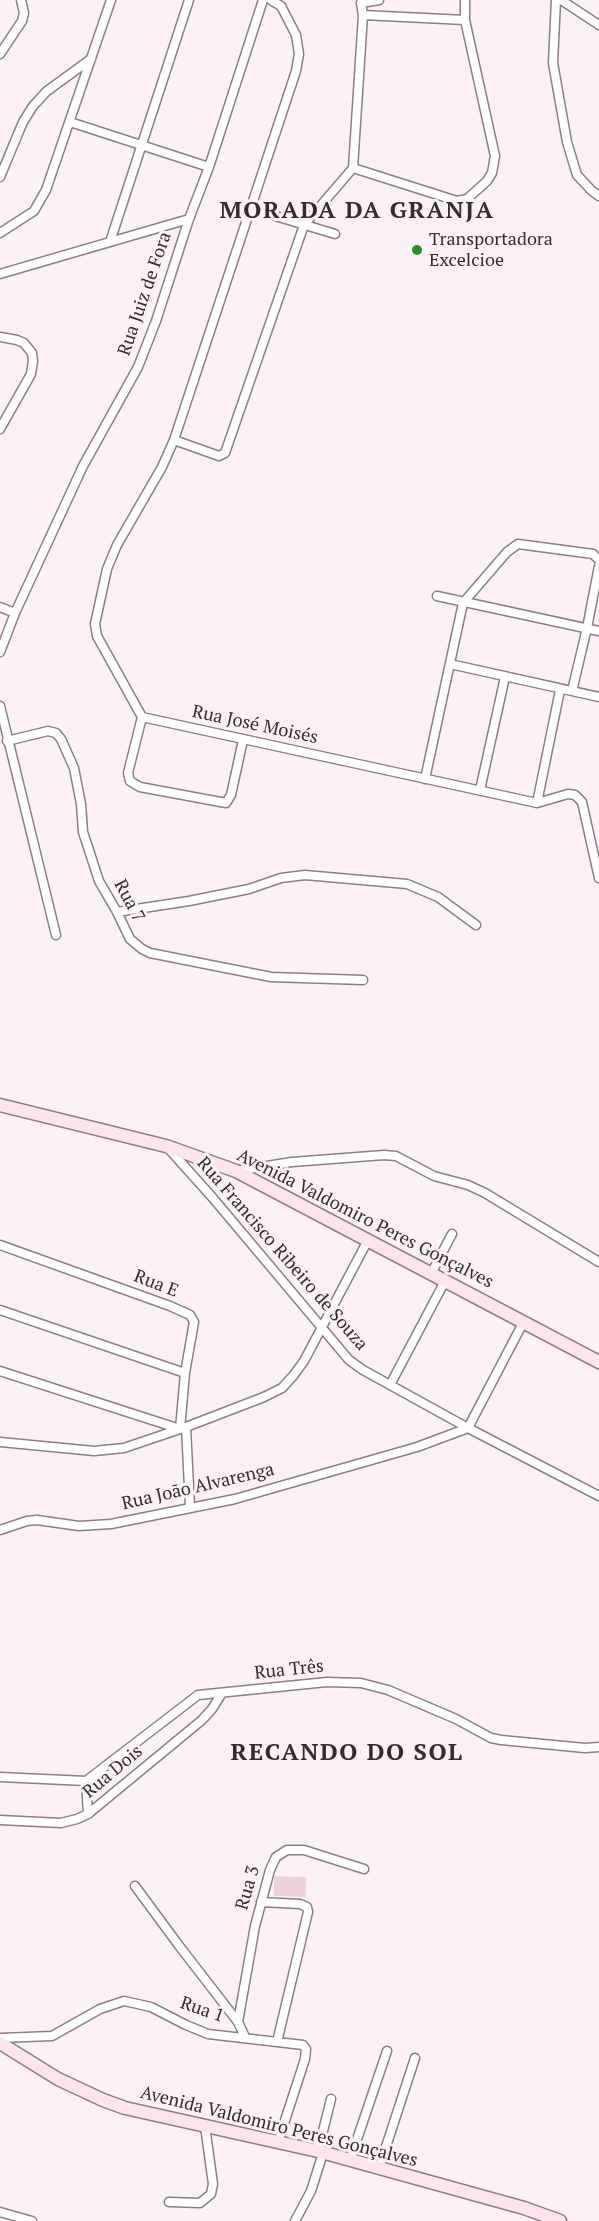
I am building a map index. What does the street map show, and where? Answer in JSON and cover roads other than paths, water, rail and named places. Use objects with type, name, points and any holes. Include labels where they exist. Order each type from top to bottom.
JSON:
[{"type":"street","points":[[0,54],[22,21],[24,13],[21,0]]},
{"type":"street","points":[[0,233],[34,211],[40,202],[111,0]]},
{"type":"street","points":[[110,242],[189,0]]},
{"type":"street","name":"Rua Juiz de Fora","points":[[0,652],[15,613],[83,466],[138,367],[209,167],[263,0]]},
{"type":"street","points":[[243,740],[231,795],[224,804],[140,787],[130,781],[128,773],[142,717],[99,642],[95,624],[107,569],[117,545],[162,466],[174,440],[296,70],[299,54],[298,43],[290,20],[279,3],[271,0]]},
{"type":"street","points":[[174,440],[219,456],[225,453],[304,225],[353,168],[363,15],[358,2],[379,0]]},
{"type":"street","points":[[353,168],[457,201],[467,199],[487,181],[492,172],[495,156],[465,20],[465,0]]},
{"type":"street","points":[[556,0],[553,63],[567,142],[577,175],[599,196]]},
{"type":"street","points":[[561,0],[599,25]]},
{"type":"street","points":[[363,15],[465,20]]},
{"type":"street","points":[[0,177],[23,123],[33,106],[47,91],[92,58]]},
{"type":"street","points":[[70,122],[209,167]]},
{"type":"street","points":[[249,208],[335,234]]},
{"type":"street","points":[[0,274],[189,219]]},
{"type":"street","points":[[0,338],[24,343],[32,353],[33,361],[32,374],[0,429]]},
{"type":"street","points":[[425,778],[463,603],[507,552],[518,544],[593,554],[599,560]]},
{"type":"street","points":[[572,691],[599,566]]},
{"type":"street","points":[[437,596],[599,631]]},
{"type":"street","points":[[0,607],[15,613]]},
{"type":"street","points":[[450,664],[599,698]]},
{"type":"street","points":[[480,790],[505,676]]},
{"type":"street","points":[[537,803],[560,690]]},
{"type":"street","points":[[0,706],[56,935]]},
{"type":"street","name":"Rua José Moisés","points":[[142,717],[537,803],[570,794],[575,795],[582,802],[599,878]]},
{"type":"street","name":"Rua 7","points":[[8,741],[48,731],[56,733],[61,739],[74,768],[81,804],[83,832],[99,881],[130,939],[150,953],[271,977],[363,980]]},
{"type":"street","points":[[117,912],[189,902],[249,889],[281,878],[305,876],[407,884],[438,897],[476,926]]},
{"type":"street","name":"Avenida Valdomiro Peres Gonçalves","points":[[0,1105],[166,1146],[237,1171],[599,1362]]},
{"type":"street","name":"Rua Francisco Ribeiro de Souza","points":[[166,1146],[350,1360],[363,1370],[468,1428],[599,1496]]},
{"type":"street","points":[[187,1170],[194,1156]]},
{"type":"street","points":[[237,1171],[292,1162],[396,1156],[434,1176],[468,1185],[485,1193],[599,1262]]},
{"type":"street","points":[[431,1274],[452,1234]]},
{"type":"street","points":[[0,1442],[94,1451],[124,1448],[183,1428],[282,1388],[304,1361],[368,1240]]},
{"type":"street","name":"Rua E","points":[[0,1245],[190,1315],[194,1328],[185,1372],[183,1428],[190,1507]]},
{"type":"street","points":[[390,1385],[445,1281]]},
{"type":"street","points":[[0,1310],[185,1372]]},
{"type":"street","points":[[468,1428],[524,1321]]},
{"type":"street","points":[[0,1371],[183,1428]]},
{"type":"street","name":"Rua João Alvarenga","points":[[0,1530],[37,1520],[79,1526],[111,1524],[235,1499],[417,1447],[468,1428]]},
{"type":"street","name":"Rua Três","points":[[86,1781],[195,1696],[311,1682],[361,1683],[388,1690],[491,1738],[526,1744],[599,1747]]},
{"type":"street","name":"Rua Dois","points":[[0,1820],[61,1822],[78,1819],[88,1814],[202,1720],[222,1693]]},
{"type":"street","points":[[0,1777],[86,1781],[88,1814]]},
{"type":"street","name":"Rua 3","points":[[238,2022],[255,1926],[276,1857],[287,1850],[312,1852],[364,1869]]},
{"type":"street","points":[[135,1886],[238,2022],[245,2037]]},
{"type":"street","points":[[261,1902],[300,1904],[307,1907],[309,1912],[277,2042]]},
{"type":"street","name":"Rua 1","points":[[0,2038],[52,2036],[100,2009],[124,2001],[151,2007],[208,2034],[303,2045],[307,2052],[279,2142]]},
{"type":"street","name":"Avenida Valdomiro Peres Gonçalves","points":[[0,2043],[58,2079],[103,2100],[140,2112],[320,2152],[524,2208],[560,2221]]},
{"type":"street","points":[[350,2160],[387,2051]]},
{"type":"street","points":[[379,2168],[415,2058]]},
{"type":"street","points":[[295,2221],[311,2191],[331,2099]]},
{"type":"street","points":[[169,2202],[200,2203],[211,2193],[213,2184],[205,2126]]},
{"type":"street","points":[[0,2212],[32,2221]]},
{"type":"place","name":"Transportadora Excelcioe","points":[[417,250]]},
{"type":"district","name":"MORADA DA GRANJA","points":[[357,211]]},
{"type":"district","name":"RECANDO DO SOL","points":[[347,1753]]}]
